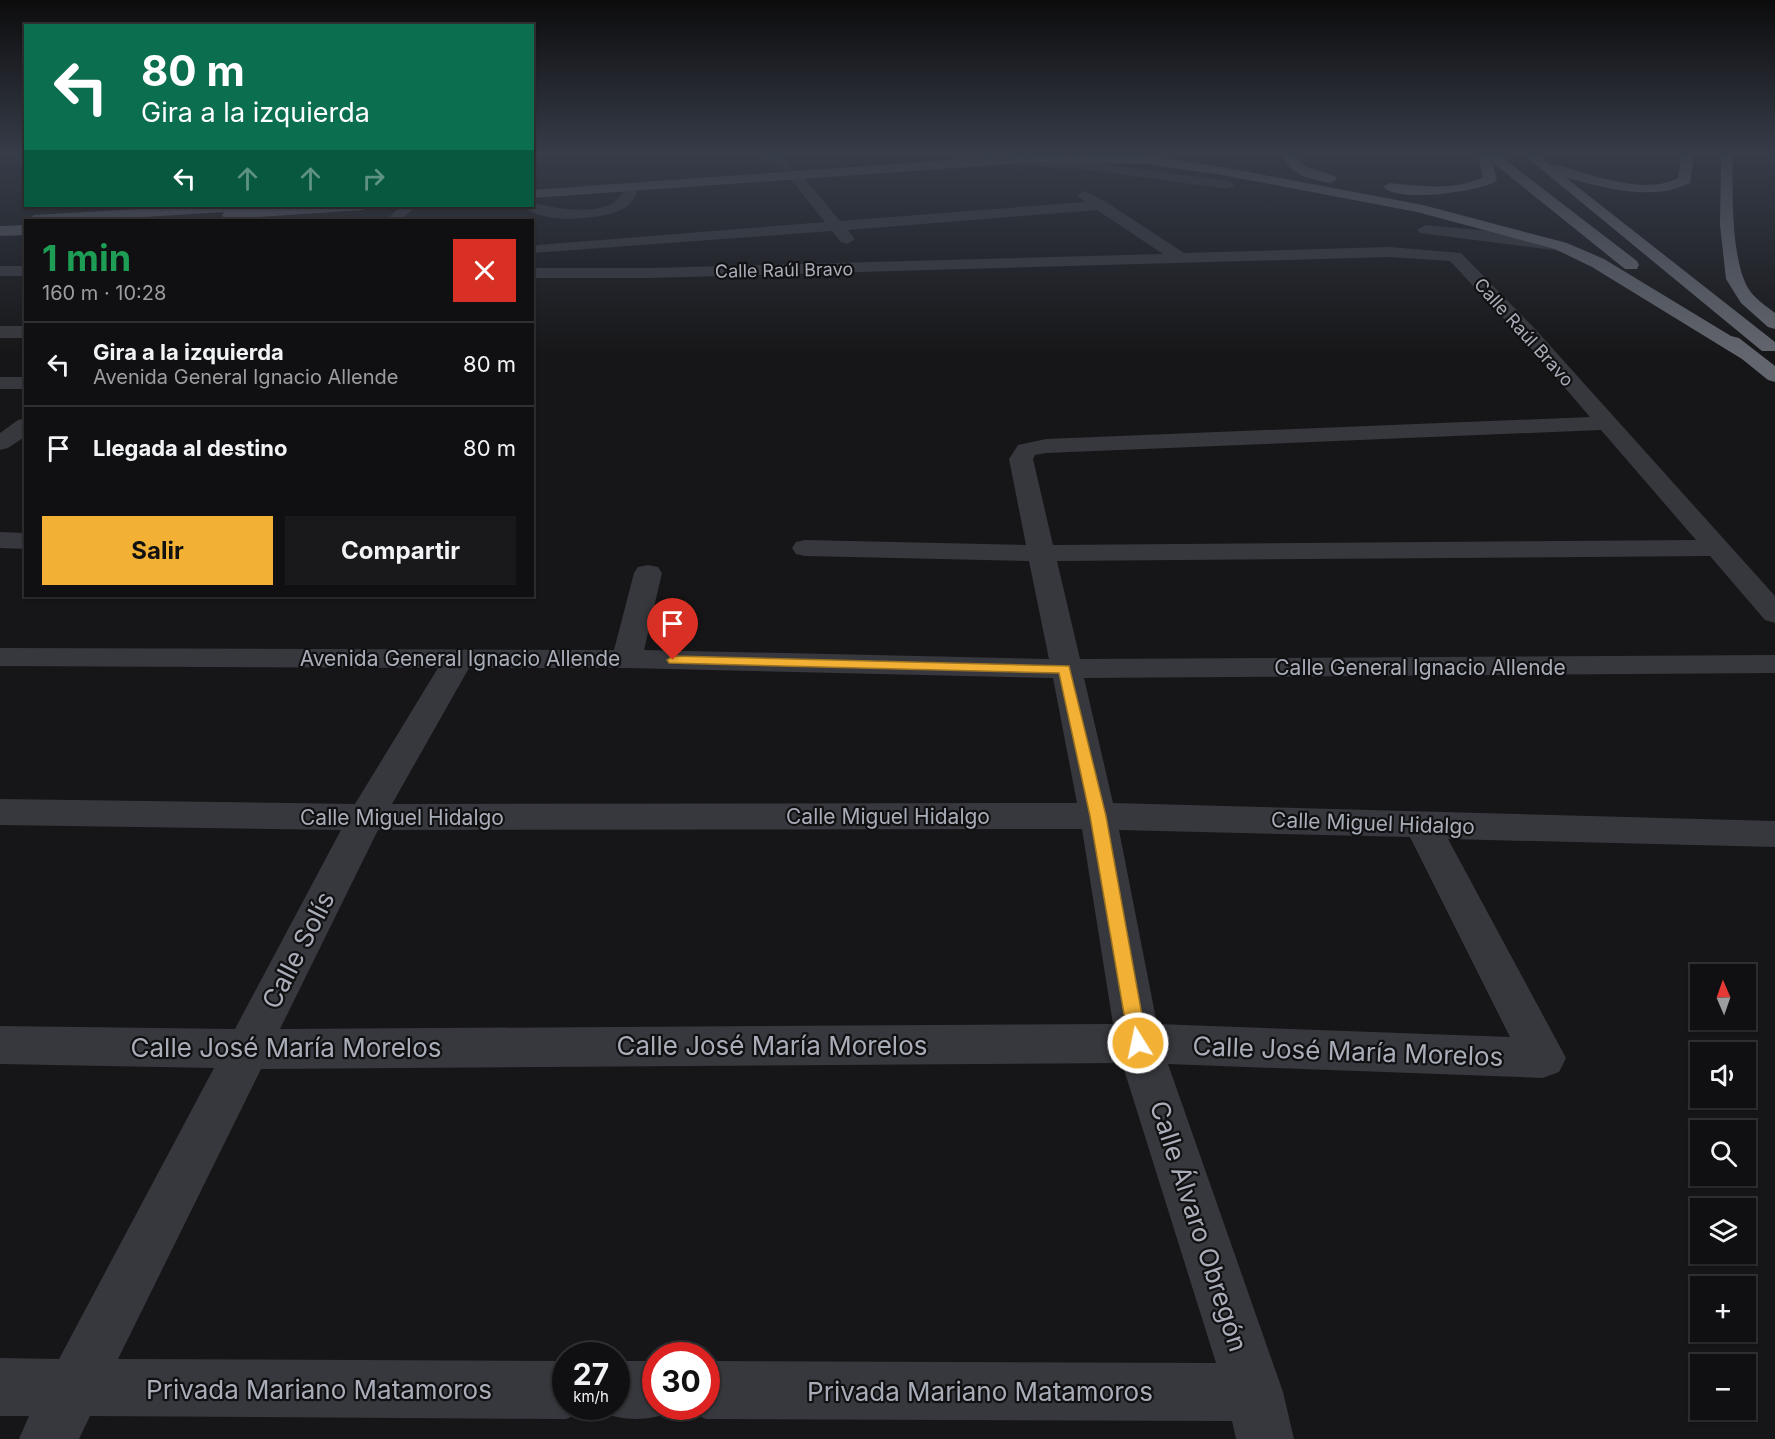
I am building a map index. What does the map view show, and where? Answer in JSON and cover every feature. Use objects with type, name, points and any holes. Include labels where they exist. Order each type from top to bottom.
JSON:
[{"type":"highway","points":[[1467,222],[1561,246],[1598,263],[1750,356]]},
{"type":"highway","points":[[1578,222],[1775,376]]},
{"type":"highway","points":[[1613,222],[1775,352]]},
{"type":"highway","points":[[1729,222],[1732,267],[1740,290],[1775,323]]},
{"type":"main road","points":[[0,231],[24,230]]},
{"type":"street","points":[[834,222],[869,267]]},
{"type":"street","points":[[538,250],[896,222]]},
{"type":"street","points":[[1127,222],[1179,257]]},
{"type":"street","points":[[1417,222],[1455,256]]},
{"type":"street","points":[[1425,230],[1501,237],[1561,246]]},
{"type":"street","name":"Calle Raúl Bravo","points":[[535,276],[1389,252],[1455,256],[1529,334],[1775,614]]},
{"type":"street","points":[[0,271],[24,271]]},
{"type":"street","points":[[0,332],[24,332]]},
{"type":"street","points":[[0,382],[24,383]]},
{"type":"street","name":"Calle Álvaro Obregón","points":[[1259,1416],[1138,1043],[1098,816],[1021,459],[1026,450],[1046,446],[1313,437],[1606,423]]},
{"type":"street","points":[[0,443],[24,426]]},
{"type":"street","points":[[0,452],[24,453]]},
{"type":"street","points":[[0,540],[24,541]]},
{"type":"street","points":[[805,548],[1042,553],[1715,548]]},
{"type":"street","points":[[627,659],[648,573]]},
{"type":"street","name":"Avenida General Ignacio Allende","points":[[0,657],[627,659],[1065,669]]},
{"type":"street","name":"Calle Solís","points":[[48,1439],[366,818],[459,658]]},
{"type":"street","name":"Calle General Ignacio Allende","points":[[1065,669],[1775,664]]},
{"type":"street","name":"Calle Miguel Hidalgo","points":[[0,812],[366,818],[1098,816],[1775,834]]},
{"type":"street","name":"Calle José María Morelos","points":[[0,1045],[248,1049],[1138,1043],[1543,1058],[1422,824]]},
{"type":"street","name":"Privada Mariano Matamoros","points":[[0,1387],[552,1390]]},
{"type":"street","name":"Privada Mariano Matamoros","points":[[720,1391],[1259,1416]]},
{"type":"route","points":[[673,660],[1065,669],[1098,816],[1138,1043]]}]
